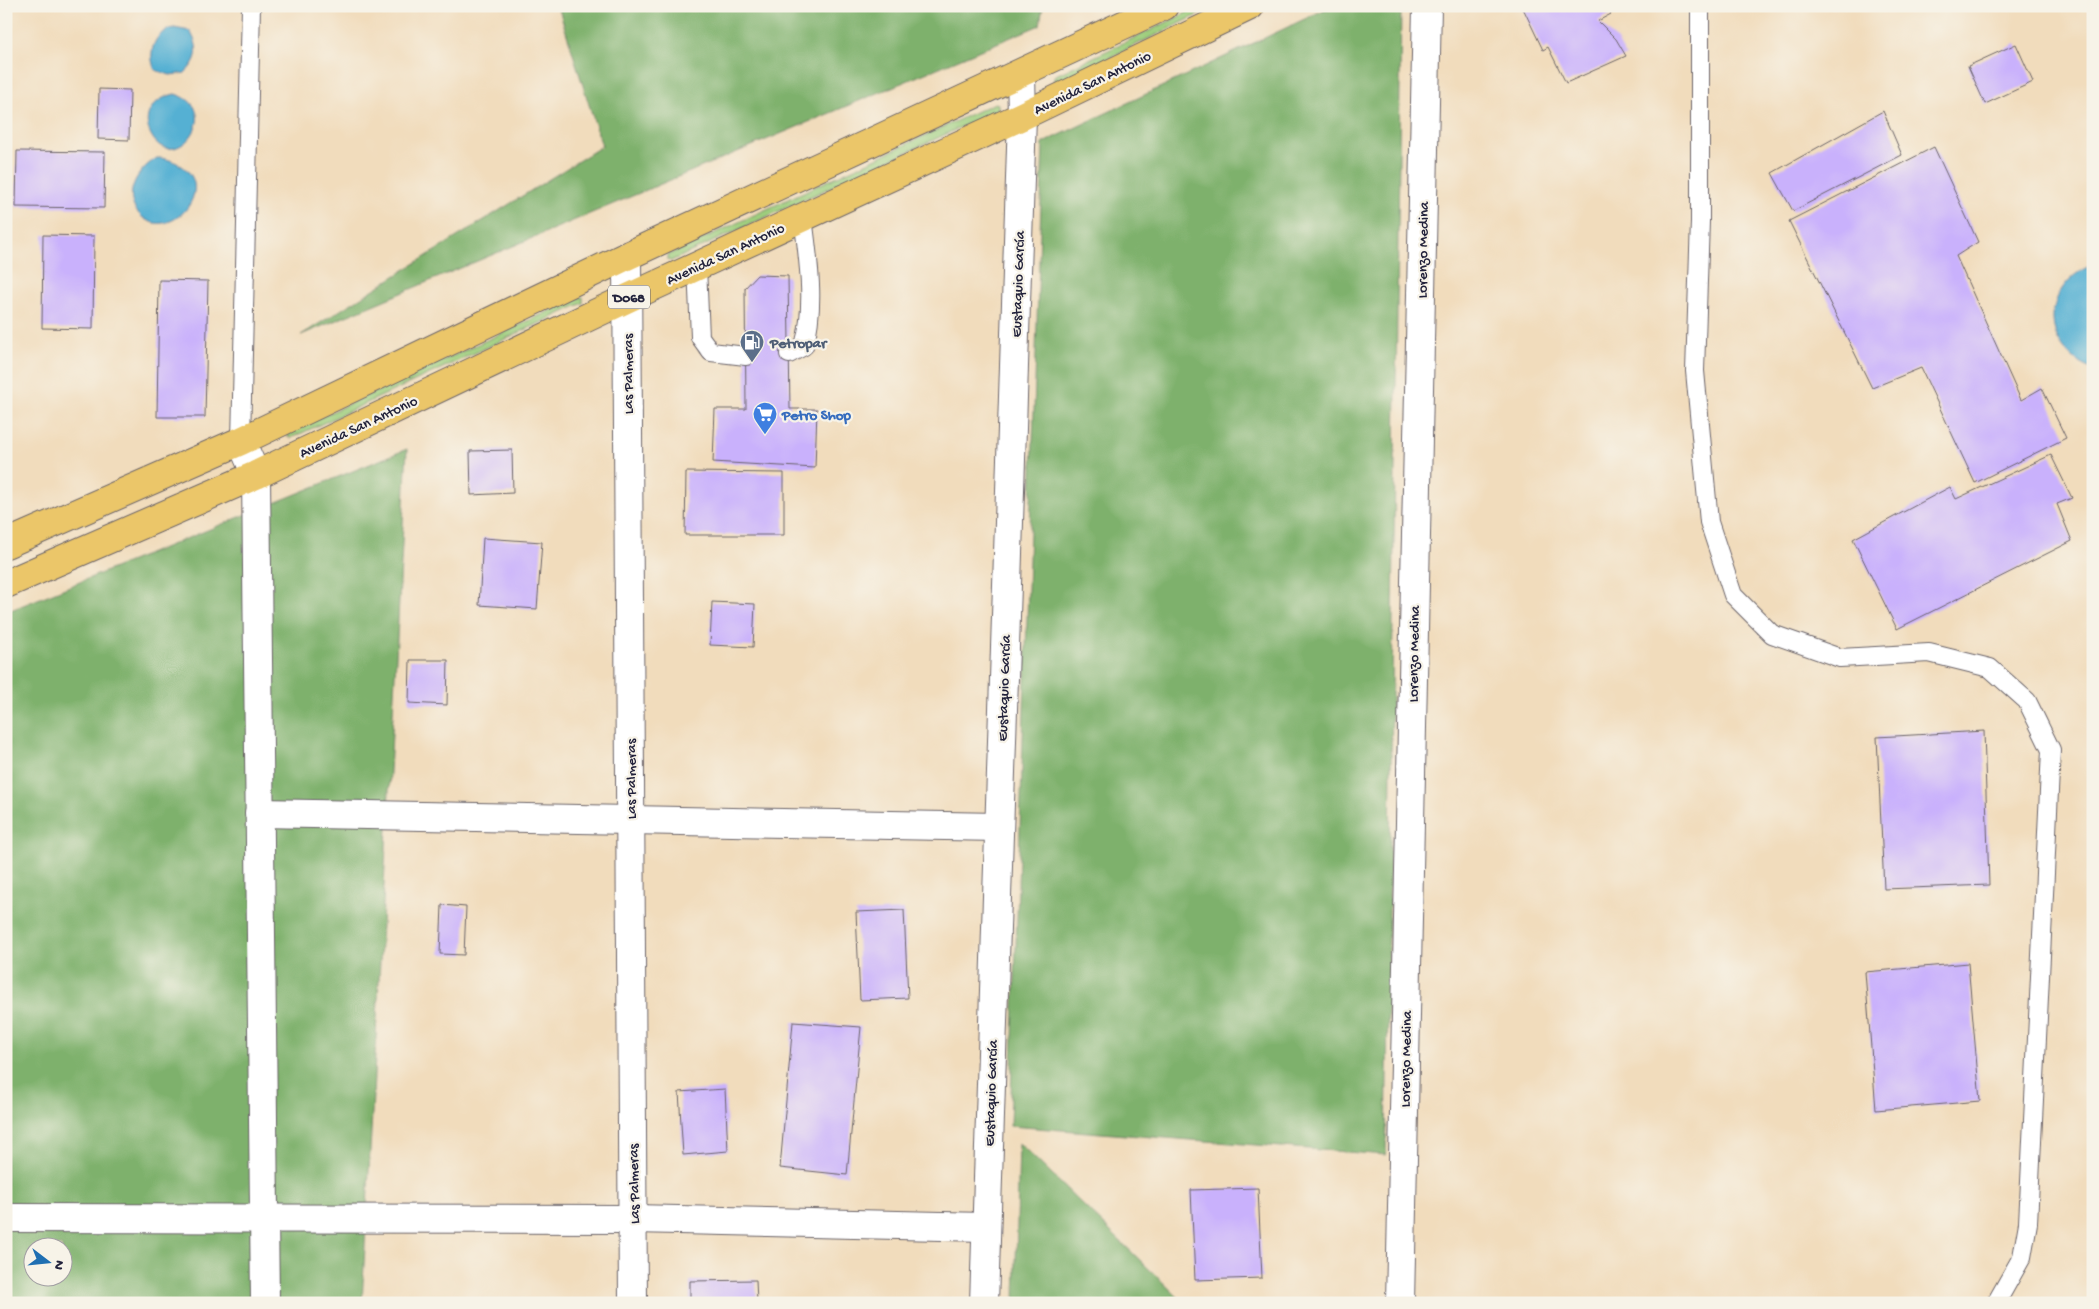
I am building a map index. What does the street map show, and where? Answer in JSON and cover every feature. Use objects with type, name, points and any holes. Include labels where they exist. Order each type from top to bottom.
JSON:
[{"type":"main road","name":"D068","points":[[6,544],[241,441],[627,256],[1164,6]]},
{"type":"main road","name":"Avenida San Antonio","points":[[6,584],[256,475],[626,299],[1022,116],[1250,6]]},
{"type":"street","name":"Lorenzo Medina","points":[[1400,1303],[1427,6]]},
{"type":"street","name":"Eustaquio García","points":[[984,1303],[1022,116],[1021,74]]},
{"type":"street","name":"Las Palmeras","points":[[627,256],[634,1303]]},
{"type":"street","points":[[241,441],[256,475],[265,1303]]},
{"type":"street","points":[[260,813],[999,826]]},
{"type":"street","points":[[6,1218],[634,1220],[985,1227]]},
{"type":"lane","points":[[241,441],[251,6]]},
{"type":"lane","points":[[1700,6],[1700,221],[1695,371],[1709,522],[1733,595],[1772,634],[1840,658],[1929,653],[1990,668],[2027,701],[2051,750],[2028,1223],[2022,1257],[1996,1303]]},
{"type":"lane","points":[[789,354],[804,346],[810,328],[810,284],[803,217]]},
{"type":"lane","points":[[697,266],[700,337],[711,352],[746,356]]},
{"type":"green space","points":[[558,6],[1043,6],[1040,25],[301,335],[602,146]]},
{"type":"green space","points":[[1201,6],[1216,6],[1057,83],[1054,82],[1054,76]]},
{"type":"green space","points":[[1332,6],[1401,6],[1386,1155],[1010,1126],[1043,143]]},
{"type":"green space","points":[[995,103],[998,104],[998,110],[671,261],[668,260],[668,255]]},
{"type":"green space","points":[[583,297],[583,303],[291,438],[288,437],[288,432]]},
{"type":"green space","points":[[407,449],[362,1303],[6,1303],[6,612]]},
{"type":"green space","points":[[1019,1143],[1178,1297],[1178,1303],[1015,1303]]},
{"type":"water","points":[[174,28],[190,31],[197,48],[193,63],[185,73],[170,75],[155,70],[152,50],[157,38],[161,34]]},
{"type":"water","points":[[175,94],[190,102],[197,113],[196,125],[191,136],[182,144],[171,148],[161,146],[151,135],[147,120],[151,108],[156,103]]},
{"type":"water","points":[[157,158],[171,160],[183,167],[189,172],[194,185],[192,200],[182,214],[166,222],[158,223],[150,222],[142,217],[135,210],[132,201],[133,185],[137,177],[149,163]]},
{"type":"water","points":[[2093,265],[2093,369],[2079,363],[2067,352],[2054,328],[2053,315],[2061,290],[2069,280],[2080,271]]},
{"type":"building","points":[[1522,6],[1608,6],[1611,14],[1598,21],[1616,39],[1626,56],[1566,83],[1548,47],[1543,50]]},
{"type":"building","points":[[2016,44],[2033,82],[1985,104],[1968,66]]},
{"type":"building","points":[[99,89],[130,90],[129,140],[98,139]]},
{"type":"building","points":[[1883,111],[1902,155],[1793,211],[1772,173]]},
{"type":"building","points":[[1934,147],[1978,242],[1956,256],[2021,400],[2042,388],[2066,438],[1975,483],[1921,368],[1872,388],[1789,221]]},
{"type":"building","points":[[17,151],[105,152],[104,208],[16,207]]},
{"type":"building","points":[[43,235],[94,236],[93,329],[42,328]]},
{"type":"building","points":[[757,275],[788,276],[790,409],[817,409],[815,468],[713,462],[715,409],[746,409],[745,288]]},
{"type":"building","points":[[159,280],[208,281],[205,417],[157,417]]},
{"type":"building","points":[[512,450],[513,493],[471,495],[470,451]]},
{"type":"building","points":[[2051,455],[2072,498],[2057,504],[2072,541],[1897,629],[1853,539],[1950,487],[1956,499]]},
{"type":"building","points":[[686,472],[784,473],[784,535],[685,535]]},
{"type":"building","points":[[483,538],[542,542],[537,609],[479,605]]},
{"type":"building","points":[[712,602],[755,604],[753,647],[710,645]]},
{"type":"building","points":[[410,660],[448,660],[447,705],[409,703]]},
{"type":"building","points":[[1984,731],[1989,885],[1884,889],[1877,737]]},
{"type":"building","points":[[442,905],[466,907],[464,955],[440,954]]},
{"type":"building","points":[[904,910],[908,998],[860,1000],[856,912]]},
{"type":"building","points":[[1968,963],[1980,1101],[1876,1110],[1865,972]]},
{"type":"building","points":[[793,1022],[861,1027],[847,1175],[780,1168]]},
{"type":"building","points":[[725,1089],[728,1151],[683,1155],[679,1092]]},
{"type":"building","points":[[1258,1188],[1262,1278],[1195,1280],[1191,1190]]},
{"type":"building","points":[[756,1280],[757,1303],[690,1303],[690,1281]]},
{"type":"place","name":"Petropar","points":[[752,363]]},
{"type":"place","name":"Petro Shop","points":[[765,435]]}]
